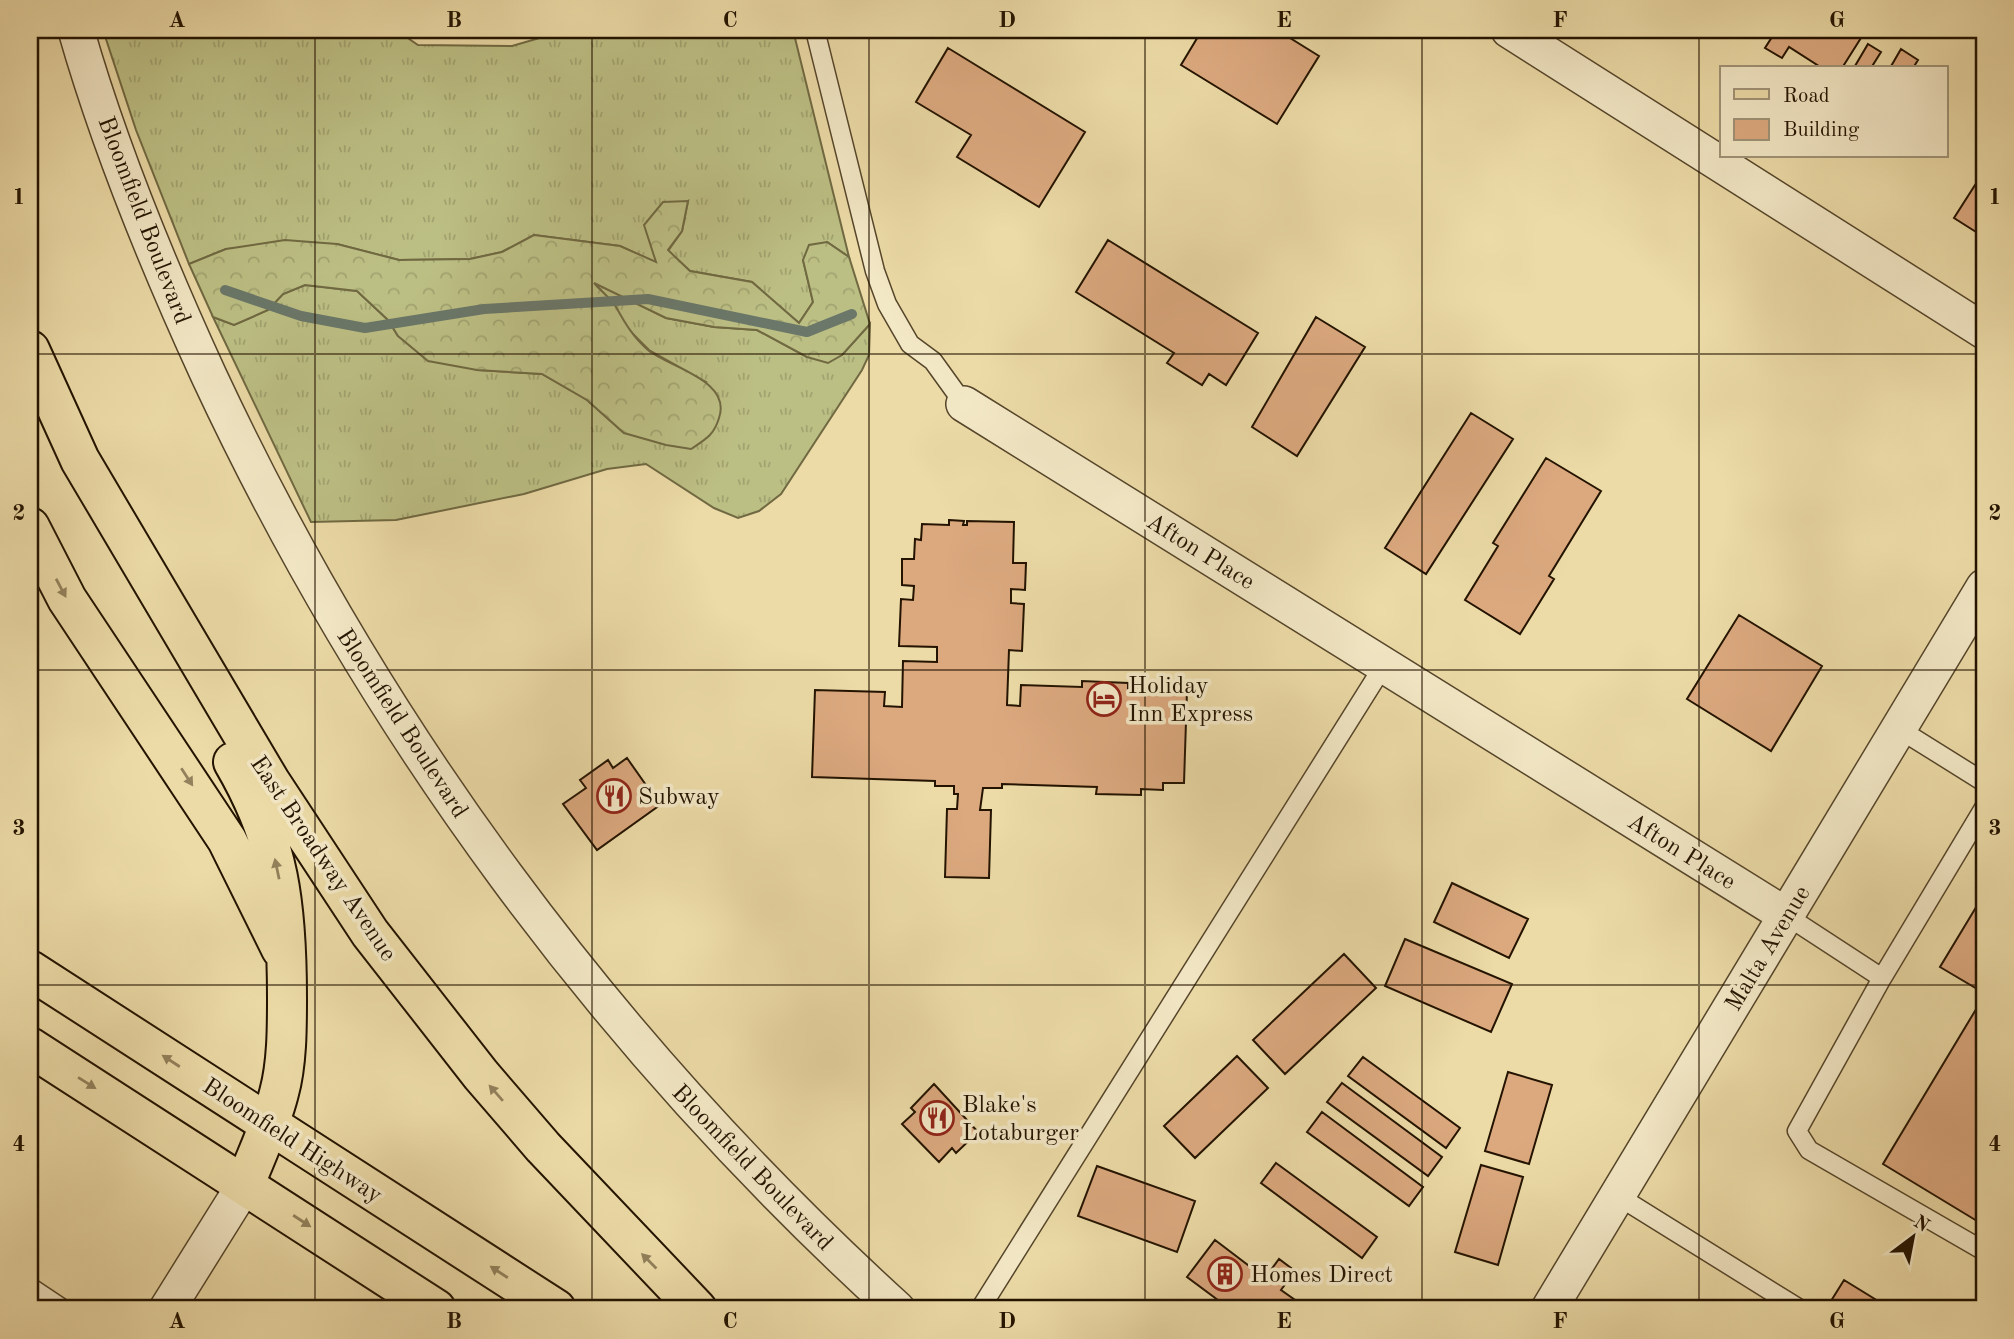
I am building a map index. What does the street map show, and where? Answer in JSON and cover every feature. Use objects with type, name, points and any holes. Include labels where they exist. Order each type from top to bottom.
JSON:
[{"type":"main road","name":"East Broadway Avenue","points":[[30,351],[80,460],[270,781],[370,933],[489,1086],[623,1235],[697,1309]]},
{"type":"main road","points":[[80,460],[181,673],[236,768],[267,834],[284,901],[287,1025],[280,1090],[270,1125],[245,1184]]},
{"type":"main road","points":[[30,527],[67,599],[227,840],[287,961]]},
{"type":"main road","name":"Bloomfield Highway","points":[[30,970],[556,1309]]},
{"type":"main road","points":[[30,1046],[436,1309]]},
{"type":"street","name":"Bloomfield Boulevard","points":[[76,30],[137,210],[227,413],[306,567],[408,735],[516,893],[643,1051],[735,1152],[897,1309]]},
{"type":"street","points":[[1520,33],[1984,331]]},
{"type":"street","name":"Afton Place","points":[[964,404],[1787,916]]},
{"type":"street","name":"Malta Avenue","points":[[1549,1309],[1984,587]]},
{"type":"street","points":[[167,1309],[245,1184]]},
{"type":"lane","name":"Afton Place","points":[[815,30],[875,271],[887,304],[910,344],[933,361],[964,404]]},
{"type":"lane","points":[[980,1309],[1384,665]]},
{"type":"lane","points":[[1899,729],[1984,782]]},
{"type":"lane","points":[[1984,808],[1882,978],[1797,1131],[1809,1150],[1984,1251]]},
{"type":"lane","points":[[1787,916],[1882,978]]},
{"type":"lane","points":[[1618,1196],[1798,1308]]},
{"type":"lane","points":[[30,1287],[63,1309]]},
{"type":"green space","points":[[103,30],[396,30],[418,45],[512,46],[567,30],[793,30],[849,257],[827,242],[803,260],[813,302],[799,323],[752,282],[690,271],[668,251],[682,231],[688,201],[645,225],[657,263],[620,246],[534,235],[502,252],[470,259],[399,260],[337,244],[226,249],[189,264],[136,130]]},
{"type":"green space","points":[[688,201],[682,231],[668,250],[690,271],[752,282],[799,323],[813,302],[803,260],[809,245],[827,242],[849,257],[870,324],[842,355],[828,363],[807,357],[757,330],[714,327],[666,318],[594,283],[614,304],[634,335],[648,350],[697,376],[716,394],[721,405],[715,429],[691,449],[624,433],[587,400],[542,374],[477,370],[428,361],[398,336],[388,320],[357,291],[305,285],[283,294],[268,310],[234,325],[213,317],[189,264],[226,249],[285,240],[337,244],[399,260],[470,259],[502,252],[534,235],[620,246],[656,262],[644,225],[663,202]]},
{"type":"green space","points":[[592,281],[666,318],[714,327],[757,330],[807,357],[842,355],[870,324],[869,355],[862,370],[781,494],[759,511],[738,518],[714,508],[646,464],[607,469],[524,494],[396,520],[311,522],[213,317],[234,325],[268,310],[283,294],[305,285],[357,291],[388,320],[398,336],[477,370],[542,374],[587,400],[624,433],[706,382],[649,350],[626,327],[614,304]]},
{"type":"building","points":[[1202,30],[1277,30],[1319,56],[1277,124],[1181,65]]},
{"type":"building","points":[[1761,30],[1866,30],[1843,66],[1819,66],[1789,47],[1782,58],[1765,48],[1772,37]]},
{"type":"building","points":[[1868,44],[1881,52],[1872,66],[1855,66]]},
{"type":"building","points":[[948,48],[1085,132],[1039,207],[957,157],[971,135],[916,102]]},
{"type":"building","points":[[1901,49],[1918,60],[1914,66],[1891,66]]},
{"type":"building","points":[[1984,171],[1984,237],[1954,218]]},
{"type":"building","points":[[1108,240],[1258,333],[1226,385],[1209,374],[1202,385],[1167,363],[1174,353],[1076,292]]},
{"type":"building","points":[[1316,317],[1365,347],[1297,456],[1252,427]]},
{"type":"building","points":[[1471,413],[1513,439],[1426,574],[1385,548]]},
{"type":"building","points":[[1546,458],[1601,491],[1549,576],[1554,579],[1520,634],[1465,600],[1498,546],[1493,543]]},
{"type":"building","name":"Holiday Inn Express","points":[[949,520],[964,521],[963,525],[967,525],[967,521],[1014,522],[1013,563],[1026,563],[1025,590],[1011,589],[1011,603],[1024,604],[1022,651],[1009,650],[1007,705],[1020,706],[1021,685],[1082,687],[1082,681],[1128,683],[1128,689],[1187,691],[1184,783],[1163,783],[1163,790],[1141,789],[1141,795],[1096,794],[1097,787],[1002,784],[1002,788],[983,788],[980,810],[991,810],[989,878],[945,877],[947,809],[957,809],[958,794],[954,794],[954,786],[935,786],[935,781],[812,777],[815,690],[885,692],[884,706],[902,707],[903,661],[937,662],[937,647],[899,646],[901,599],[913,600],[914,586],[902,585],[902,559],[914,559],[915,539],[921,540],[922,524],[949,525]]},
{"type":"building","points":[[1739,615],[1822,666],[1771,751],[1687,699]]},
{"type":"building","name":"Subway","points":[[627,758],[660,805],[597,850],[563,804],[586,788],[580,780],[608,760],[613,768]]},
{"type":"building","points":[[1452,883],[1528,919],[1509,958],[1434,922]]},
{"type":"building","points":[[1984,894],[1984,993],[1940,967]]},
{"type":"building","points":[[1405,939],[1512,984],[1491,1032],[1385,986]]},
{"type":"building","points":[[1344,954],[1376,988],[1285,1074],[1253,1040]]},
{"type":"building","points":[[1984,996],[1984,1221],[1982,1224],[1883,1164]]},
{"type":"building","points":[[1237,1056],[1268,1088],[1195,1158],[1164,1126]]},
{"type":"building","points":[[1363,1057],[1460,1128],[1446,1148],[1348,1076]]},
{"type":"building","points":[[1508,1072],[1552,1085],[1529,1164],[1485,1151]]},
{"type":"building","points":[[1342,1083],[1442,1157],[1428,1176],[1327,1102]]},
{"type":"building","name":"Blake's Lotaburger","points":[[934,1084],[978,1132],[956,1153],[952,1148],[939,1162],[902,1124],[915,1112],[911,1108]]},
{"type":"building","points":[[1322,1112],[1423,1187],[1409,1206],[1307,1132]]},
{"type":"building","points":[[1276,1163],[1377,1237],[1362,1258],[1261,1183]]},
{"type":"building","points":[[1481,1165],[1523,1177],[1498,1265],[1455,1252]]},
{"type":"building","points":[[1097,1166],[1195,1201],[1177,1252],[1078,1216]]},
{"type":"building","name":"Homes Direct","points":[[1215,1240],[1265,1278],[1279,1259],[1295,1271],[1281,1290],[1308,1309],[1230,1309],[1187,1277]]},
{"type":"building","points":[[1844,1280],[1891,1309],[1826,1309]]},
{"type":"waterway","points":[[225,290],[301,316],[365,328],[484,309],[648,299],[807,332],[852,314]]},
{"type":"place","name":"Holiday Inn Express","points":[[1104,699]]},
{"type":"place","name":"Subway","points":[[614,796]]},
{"type":"place","name":"Blake's Lotaburger","points":[[937,1118]]},
{"type":"place","name":"Homes Direct","points":[[1225,1274]]}]
